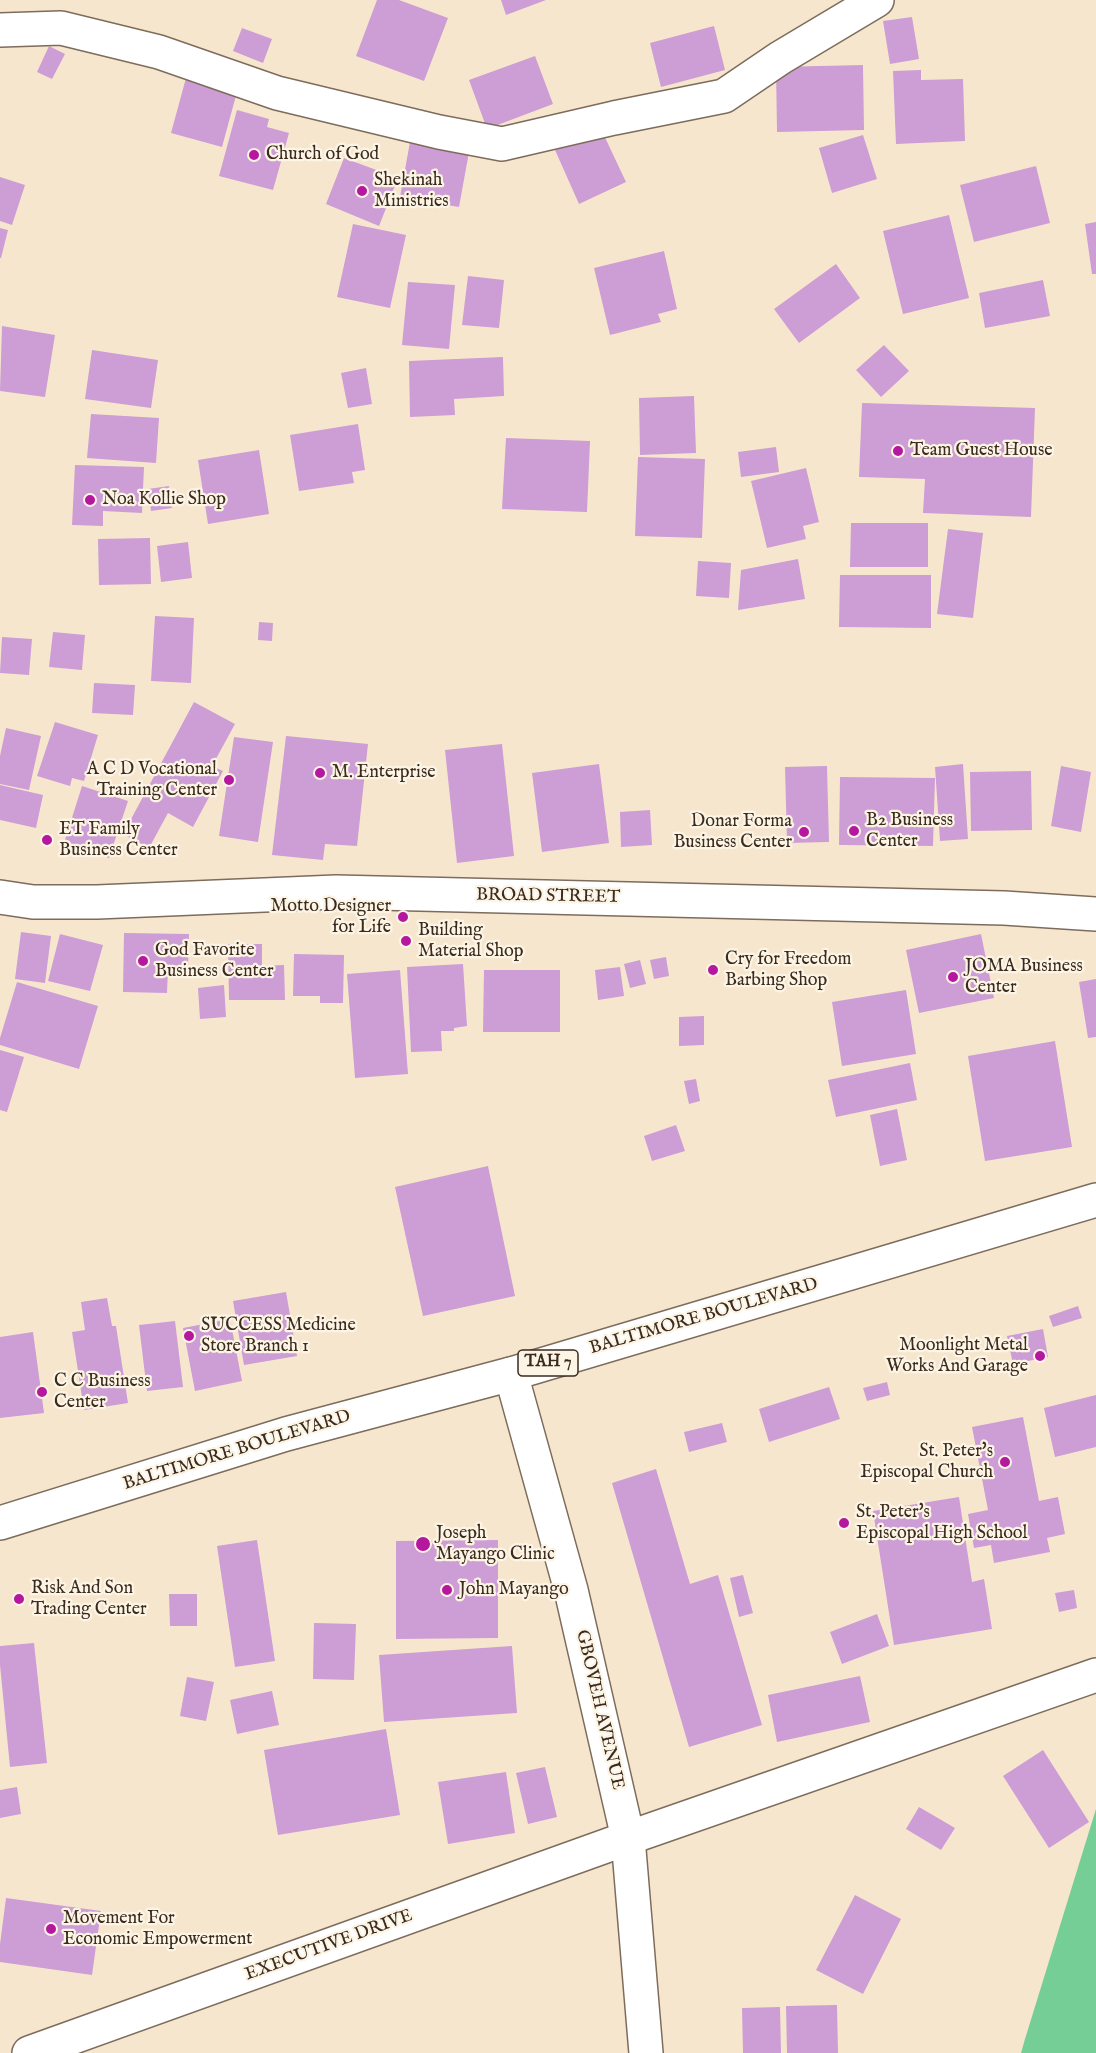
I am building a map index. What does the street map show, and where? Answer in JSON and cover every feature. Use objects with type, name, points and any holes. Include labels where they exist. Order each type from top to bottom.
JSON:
[{"type":"main road","points":[[0,30],[61,28],[159,52],[277,93],[439,132],[502,144],[724,96],[780,58],[877,0]]},
{"type":"main road","name":"BROAD STREET","points":[[0,897],[33,902],[97,902],[336,892],[1004,908],[1096,914]]},
{"type":"main road","name":"BALTIMORE BOULEVARD","points":[[0,1523],[286,1434],[511,1374],[1096,1200]]},
{"type":"main road","name":"GBOVEH AVENUE","points":[[511,1374],[572,1590],[628,1838],[646,2053]]},
{"type":"main road","name":"EXECUTIVE DRIVE","points":[[29,2053],[628,1838],[1096,1675]]},
{"type":"green space","points":[[1096,1809],[1096,2053],[1021,2053],[1025,2039]]},
{"type":"building","points":[[377,0],[399,0],[448,18],[424,81],[356,56]]},
{"type":"building","points":[[501,0],[546,0],[506,15]]},
{"type":"building","points":[[912,17],[919,59],[890,64],[883,21]]},
{"type":"building","points":[[714,26],[725,70],[661,87],[650,43]]},
{"type":"building","points":[[242,28],[272,39],[263,63],[233,51]]},
{"type":"building","points":[[49,46],[65,54],[52,79],[37,72]]},
{"type":"building","points":[[535,56],[553,104],[487,129],[469,80]]},
{"type":"building","points":[[863,65],[864,130],[777,132],[776,67]]},
{"type":"building","points":[[921,70],[921,80],[963,79],[965,141],[896,144],[893,71]]},
{"type":"building","points":[[186,78],[237,92],[222,147],[171,133]]},
{"type":"building","name":"Church of God","points":[[237,110],[269,119],[267,127],[289,133],[273,190],[219,176]]},
{"type":"building","points":[[601,129],[626,182],[579,204],[555,150]]},
{"type":"building","points":[[863,135],[877,179],[832,193],[819,148]]},
{"type":"building","points":[[410,142],[469,152],[459,207],[400,197]]},
{"type":"building","name":"Shekinah Ministries","points":[[344,158],[398,178],[379,226],[326,204]]},
{"type":"building","points":[[1036,166],[1050,223],[974,242],[960,185]]},
{"type":"building","points":[[0,177],[25,185],[12,225],[0,221]]},
{"type":"building","points":[[949,215],[969,298],[903,314],[883,231]]},
{"type":"building","points":[[1096,222],[1096,274],[1092,274],[1085,224]]},
{"type":"building","points":[[353,224],[406,235],[390,308],[337,297]]},
{"type":"building","points":[[0,228],[8,230],[1,258],[0,258]]},
{"type":"building","points":[[664,251],[677,309],[658,314],[661,322],[610,335],[594,268]]},
{"type":"building","points":[[836,264],[860,298],[799,343],[774,309]]},
{"type":"building","points":[[468,276],[504,280],[499,328],[462,325]]},
{"type":"building","points":[[1043,280],[1050,316],[985,328],[979,293]]},
{"type":"building","points":[[408,282],[455,285],[449,349],[402,345]]},
{"type":"building","points":[[2,326],[55,335],[45,397],[0,391]]},
{"type":"building","points":[[884,345],[909,371],[881,397],[856,370]]},
{"type":"building","points":[[92,350],[158,360],[151,408],[85,399]]},
{"type":"building","points":[[503,357],[504,396],[454,399],[455,415],[410,417],[409,361]]},
{"type":"building","points":[[366,368],[372,404],[348,408],[341,373]]},
{"type":"building","points":[[694,396],[696,453],[640,455],[639,398]]},
{"type":"building","points":[[862,403],[1035,408],[1031,517],[923,513],[925,479],[859,477]]},
{"type":"building","points":[[91,414],[159,418],[156,463],[87,458]]},
{"type":"building","points":[[358,424],[365,470],[352,472],[354,483],[299,491],[290,435]]},
{"type":"building","points":[[506,438],[590,441],[587,512],[502,509]]},
{"type":"building","points":[[776,447],[779,472],[741,477],[738,452]]},
{"type":"building","points":[[259,450],[269,514],[208,524],[198,460]]},
{"type":"building","points":[[638,457],[705,459],[702,538],[635,536]]},
{"type":"building","points":[[75,465],[144,467],[142,513],[103,511],[103,526],[72,525]]},
{"type":"building","points":[[806,468],[819,522],[803,526],[806,539],[767,548],[751,481]]},
{"type":"building","points":[[169,486],[172,508],[151,511],[148,489]]},
{"type":"building","points":[[851,523],[928,523],[928,567],[850,567]]},
{"type":"building","points":[[948,529],[983,533],[973,618],[937,614]]},
{"type":"building","points":[[150,538],[151,584],[99,585],[98,539]]},
{"type":"building","points":[[188,542],[192,578],[161,582],[157,546]]},
{"type":"building","points":[[798,559],[805,599],[738,610],[741,570]]},
{"type":"building","points":[[698,561],[731,563],[729,598],[696,596]]},
{"type":"building","points":[[840,575],[931,575],[931,628],[839,627]]},
{"type":"building","points":[[155,616],[194,618],[191,683],[151,681]]},
{"type":"building","points":[[259,622],[273,623],[272,641],[258,640]]},
{"type":"building","points":[[53,632],[85,635],[82,670],[49,667]]},
{"type":"building","points":[[2,637],[32,639],[29,675],[0,673]]},
{"type":"building","points":[[94,683],[135,685],[133,715],[92,713]]},
{"type":"building","points":[[194,702],[235,724],[212,766],[223,771],[193,827],[168,813],[149,848],[123,834]]},
{"type":"building","points":[[55,722],[98,735],[84,781],[72,778],[70,786],[37,776]]},
{"type":"building","points":[[6,728],[41,736],[29,790],[0,784],[0,756]]},
{"type":"building","points":[[286,736],[368,744],[357,846],[325,844],[323,860],[272,855]]},
{"type":"building","points":[[234,737],[273,742],[258,842],[219,836]]},
{"type":"building","points":[[502,744],[514,856],[457,863],[445,750]]},
{"type":"building","points":[[599,764],[609,843],[542,852],[532,773]]},
{"type":"building","points":[[963,764],[968,839],[940,841],[935,767]]},
{"type":"building","points":[[827,766],[829,842],[787,843],[785,767]]},
{"type":"building","points":[[1061,766],[1091,772],[1081,832],[1051,826]]},
{"type":"building","points":[[1031,771],[1032,830],[971,831],[970,772]]},
{"type":"building","points":[[840,777],[935,778],[933,846],[839,845]]},
{"type":"building","points":[[0,785],[43,795],[36,828],[0,820]]},
{"type":"building","points":[[82,786],[128,801],[109,858],[64,843]]},
{"type":"building","points":[[650,810],[652,845],[621,847],[620,812]]},
{"type":"building","points":[[21,932],[51,936],[45,983],[15,979]]},
{"type":"building","points":[[124,933],[189,934],[188,969],[168,969],[167,993],[123,992]]},
{"type":"building","points":[[60,934],[103,945],[90,991],[48,981]]},
{"type":"building","points":[[981,934],[994,998],[919,1013],[906,950]]},
{"type":"building","points":[[228,944],[262,944],[262,966],[284,965],[285,1000],[229,1000]]},
{"type":"building","points":[[294,954],[344,955],[343,1003],[320,1003],[320,996],[293,996]]},
{"type":"building","points":[[666,957],[669,976],[654,979],[650,960]]},
{"type":"building","points":[[640,960],[646,984],[630,988],[624,964]]},
{"type":"building","points":[[463,964],[467,1026],[454,1028],[454,1031],[441,1031],[442,1051],[411,1052],[407,967]]},
{"type":"building","points":[[620,967],[624,996],[598,1000],[595,970]]},
{"type":"building","points":[[400,970],[408,1074],[355,1078],[347,974]]},
{"type":"building","points":[[484,970],[560,970],[560,1032],[483,1032]]},
{"type":"building","points":[[1096,979],[1096,1037],[1088,1038],[1079,982]]},
{"type":"building","points":[[17,982],[98,1006],[79,1069],[0,1045],[0,1038]]},
{"type":"building","points":[[224,985],[226,1017],[200,1019],[198,988]]},
{"type":"building","points":[[906,990],[916,1054],[842,1066],[832,1002]]},
{"type":"building","points":[[704,1016],[704,1045],[679,1046],[679,1017]]},
{"type":"building","points":[[1055,1041],[1072,1147],[985,1161],[968,1056]]},
{"type":"building","points":[[0,1050],[24,1057],[7,1112],[0,1110]]},
{"type":"building","points":[[910,1063],[917,1100],[836,1117],[828,1080]]},
{"type":"building","points":[[696,1079],[700,1101],[689,1104],[684,1081]]},
{"type":"building","points":[[897,1109],[907,1160],[880,1166],[870,1115]]},
{"type":"building","points":[[676,1125],[685,1151],[652,1161],[644,1136]]},
{"type":"building","points":[[488,1166],[515,1296],[423,1316],[395,1187]]},
{"type":"building","points":[[286,1292],[297,1356],[244,1365],[233,1301]]},
{"type":"building","points":[[107,1298],[112,1326],[116,1326],[128,1403],[84,1410],[72,1332],[85,1330],[81,1302]]},
{"type":"building","points":[[1078,1306],[1082,1318],[1053,1327],[1049,1316]]},
{"type":"building","points":[[230,1319],[242,1381],[195,1391],[183,1328]]},
{"type":"building","points":[[175,1321],[183,1387],[147,1391],[139,1325]]},
{"type":"building","points":[[1043,1329],[1048,1357],[1013,1364],[1007,1336]]},
{"type":"building","points":[[33,1332],[44,1413],[0,1418],[0,1337]]},
{"type":"building","points":[[887,1382],[890,1395],[867,1401],[863,1388]]},
{"type":"building","points":[[829,1387],[840,1419],[769,1442],[759,1409]]},
{"type":"building","points":[[1096,1395],[1096,1447],[1055,1457],[1044,1408]]},
{"type":"building","name":"St. Peter's Episcopal Church","points":[[1023,1417],[1039,1501],[1058,1497],[1065,1534],[1047,1538],[1050,1552],[994,1563],[991,1545],[974,1548],[968,1514],[988,1510],[972,1427]]},
{"type":"building","points":[[722,1423],[727,1442],[689,1452],[684,1432]]},
{"type":"building","points":[[656,1469],[690,1584],[718,1575],[762,1725],[689,1747],[612,1483]]},
{"type":"building","points":[[959,1497],[972,1582],[984,1579],[992,1629],[894,1645],[873,1511]]},
{"type":"building","points":[[257,1540],[275,1661],[235,1667],[217,1546]]},
{"type":"building","name":"John Mayango","points":[[498,1540],[498,1638],[396,1639],[396,1541]]},
{"type":"building","points":[[743,1575],[753,1613],[739,1617],[730,1578]]},
{"type":"building","points":[[1074,1590],[1077,1608],[1059,1612],[1055,1593]]},
{"type":"building","points":[[169,1594],[197,1594],[197,1626],[170,1626]]},
{"type":"building","points":[[877,1614],[889,1646],[842,1664],[830,1632]]},
{"type":"building","points":[[314,1623],[356,1624],[354,1680],[313,1679]]},
{"type":"building","points":[[34,1643],[47,1763],[10,1767],[0,1646]]},
{"type":"building","points":[[512,1646],[517,1713],[384,1722],[379,1655]]},
{"type":"building","points":[[860,1676],[870,1722],[777,1742],[768,1695]]},
{"type":"building","points":[[187,1677],[214,1682],[206,1721],[180,1716]]},
{"type":"building","points":[[272,1691],[279,1725],[237,1734],[230,1700]]},
{"type":"building","points":[[386,1729],[400,1815],[278,1835],[264,1750]]},
{"type":"building","points":[[1043,1750],[1089,1822],[1049,1848],[1003,1776]]},
{"type":"building","points":[[545,1767],[557,1817],[528,1824],[516,1773]]},
{"type":"building","points":[[506,1772],[515,1833],[448,1844],[438,1782]]},
{"type":"building","points":[[17,1787],[21,1814],[0,1818],[0,1790]]},
{"type":"building","points":[[919,1807],[955,1828],[941,1850],[906,1829]]},
{"type":"building","points":[[855,1895],[901,1919],[863,1994],[816,1970]]},
{"type":"building","points":[[6,1898],[101,1911],[92,1975],[0,1962]]},
{"type":"building","points":[[837,2005],[838,2053],[787,2053],[786,2006]]},
{"type":"building","points":[[780,2007],[781,2053],[743,2053],[742,2008]]},
{"type":"place","name":"Church of God","points":[[254,155]]},
{"type":"place","name":"Shekinah Ministries","points":[[362,191]]},
{"type":"place","name":"Team Guest House","points":[[898,451]]},
{"type":"place","name":"Noa Kollie Shop","points":[[90,500]]},
{"type":"place","name":"M. Enterprise","points":[[320,773]]},
{"type":"place","name":"A C D Vocational Training Center","points":[[229,780]]},
{"type":"place","name":"B2 Business Center","points":[[854,831]]},
{"type":"place","name":"Donar Forma Business Center","points":[[804,832]]},
{"type":"place","name":"ET Family Business Center","points":[[47,840]]},
{"type":"place","name":"Motto Designer for Life","points":[[403,917]]},
{"type":"place","name":"Building Material Shop","points":[[406,941]]},
{"type":"place","name":"God Favorite Business Center","points":[[143,961]]},
{"type":"place","name":"Cry for Freedom Barbing Shop","points":[[713,970]]},
{"type":"place","name":"JOMA Business Center","points":[[953,977]]},
{"type":"place","name":"SUCCESS Medicine Store Branch 1","points":[[189,1336]]},
{"type":"place","name":"Moonlight Metal Works And Garage","points":[[1040,1356]]},
{"type":"place","name":"C C Business Center","points":[[42,1392]]},
{"type":"place","name":"St. Peter's Episcopal Church","points":[[1005,1462]]},
{"type":"place","name":"St. Peter's Episcopal High School","points":[[844,1523]]},
{"type":"place","name":"Joseph Mayango Clinic","points":[[423,1544]]},
{"type":"place","name":"John Mayango","points":[[447,1590]]},
{"type":"place","name":"Risk And Son Trading Center","points":[[19,1599]]},
{"type":"place","name":"Movement For Economic Empowerment","points":[[51,1929]]}]
